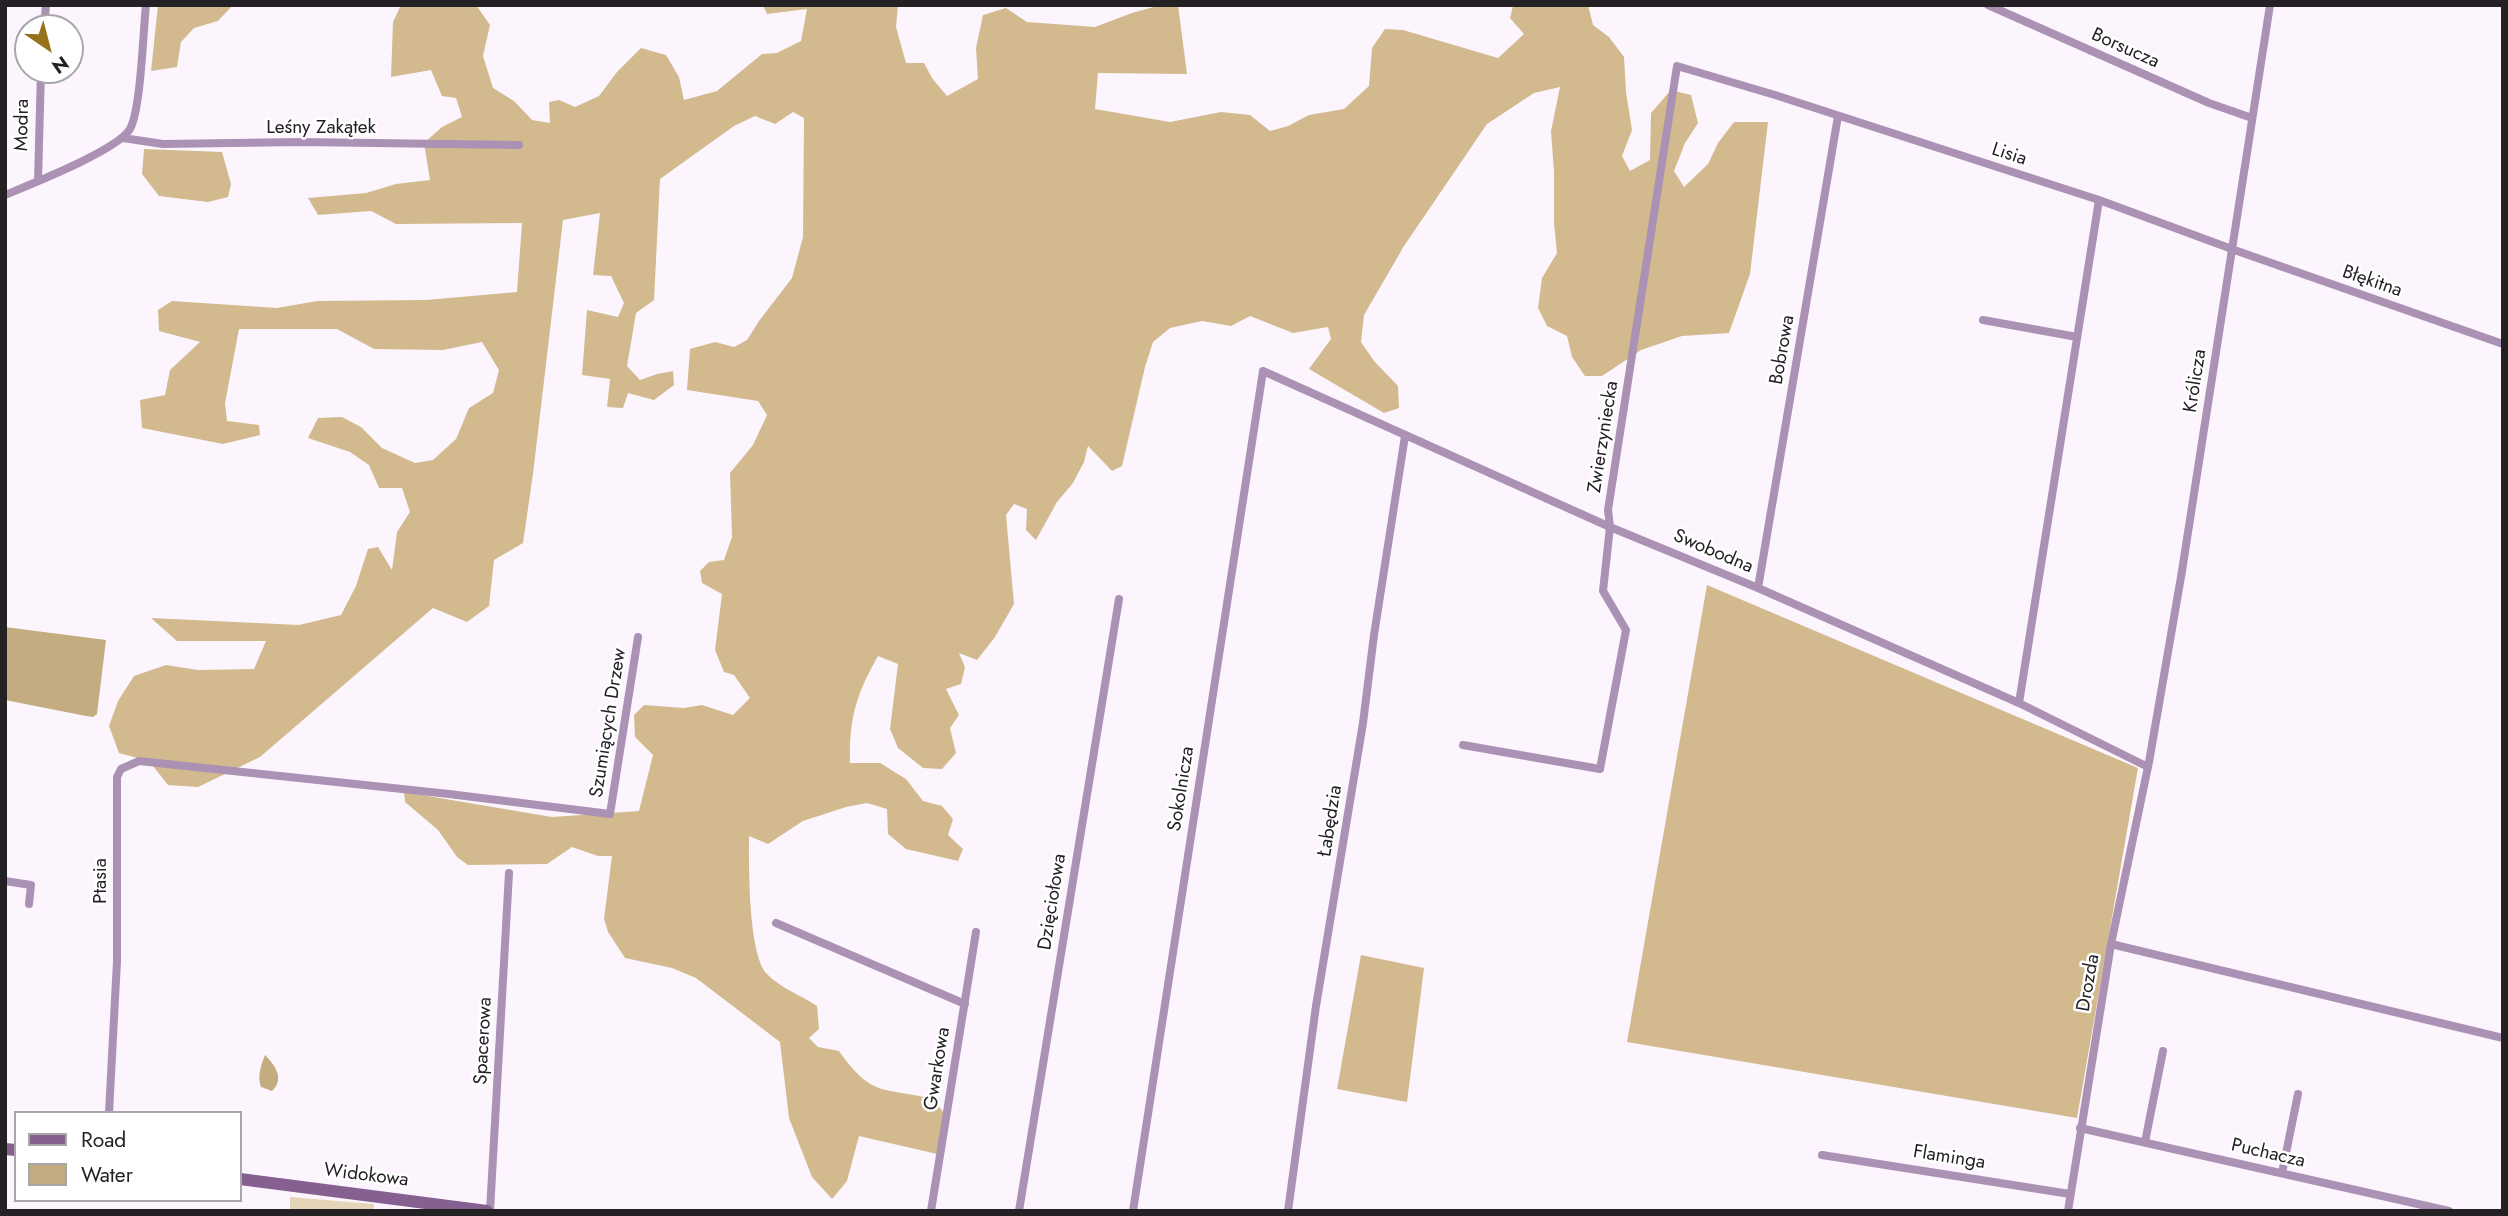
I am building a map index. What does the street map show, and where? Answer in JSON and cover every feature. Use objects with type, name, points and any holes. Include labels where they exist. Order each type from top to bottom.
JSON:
[{"type":"street","points":[[5,195],[123,138],[131,128],[136,107],[146,5]]},
{"type":"street","name":"Borsucza","points":[[1988,5],[2209,103],[2252,118]]},
{"type":"street","name":"Królicza","points":[[2149,764],[2182,571],[2270,5]]},
{"type":"street","name":"Zwierzyniecka","points":[[1463,745],[1600,769],[1626,629],[1603,591],[1610,527],[1608,510],[1677,66],[1775,95]]},
{"type":"street","name":"Modra","points":[[38,181],[41,84]]},
{"type":"street","name":"Lisia","points":[[1775,95],[2099,200],[2232,249]]},
{"type":"street","name":"Bobrowa","points":[[1758,588],[1838,116]]},
{"type":"street","name":"Leśny Zakątek","points":[[123,138],[163,145],[301,142],[519,145]]},
{"type":"street","points":[[2019,703],[2099,200]]},
{"type":"street","name":"Błękitna","points":[[2232,249],[2503,344]]},
{"type":"street","points":[[1983,320],[2077,337]]},
{"type":"street","name":"Swobodna","points":[[1263,371],[1610,527],[1758,588],[2019,703],[2149,764]]},
{"type":"street","name":"Sokolnicza","points":[[1133,1211],[1263,371]]},
{"type":"street","name":"Łabędzia","points":[[1288,1211],[1405,436]]},
{"type":"street","name":"Dzięciołowa","points":[[1018,1211],[1118,599]]},
{"type":"street","name":"Szumiących Drzew","points":[[239,772],[610,814],[638,637]]},
{"type":"street","name":"Ptasia","points":[[109,1111],[117,961],[117,778],[121,769],[139,761],[239,772]]},
{"type":"street","name":"Drozda","points":[[2068,1211],[2111,944],[2149,764]]},
{"type":"street","name":"Spacerowa","points":[[488,1211],[509,873]]},
{"type":"street","points":[[5,881],[31,885],[29,904]]},
{"type":"street","points":[[776,923],[965,1004]]},
{"type":"street","name":"Gwarkowa","points":[[931,1211],[976,932]]},
{"type":"street","points":[[2111,944],[2503,1038]]},
{"type":"street","points":[[2145,1142],[2163,1051]]},
{"type":"street","points":[[2282,1173],[2298,1094]]},
{"type":"street","name":"Puchacza","points":[[2080,1128],[2449,1211]]},
{"type":"street","name":"Flaminga","points":[[1822,1155],[2070,1194]]},
{"type":"street","name":"Widokowa","points":[[242,1179],[488,1211]]},
{"type":"shaded area","points":[[158,5],[233,5],[218,21],[194,28],[181,42],[177,67],[151,71]]},
{"type":"shaded area","points":[[401,5],[476,5],[490,25],[483,56],[493,88],[514,101],[532,120],[550,123],[549,102],[559,100],[575,107],[599,96],[617,72],[641,48],[666,55],[679,77],[684,100],[717,91],[762,54],[777,53],[801,41],[807,9],[767,14],[763,5],[898,5],[896,27],[906,63],[924,63],[947,96],[978,79],[976,48],[983,15],[1006,8],[1027,22],[1095,27],[1161,5],[1178,5],[1187,74],[1098,73],[1095,109],[1170,122],[1221,112],[1250,115],[1270,131],[1288,126],[1309,115],[1344,109],[1369,86],[1372,48],[1385,29],[1403,30],[1498,58],[1524,34],[1510,18],[1513,6],[1588,5],[1593,25],[1609,37],[1624,57],[1632,130],[1622,156],[1630,171],[1650,160],[1651,113],[1671,90],[1691,95],[1698,123],[1685,143],[1674,171],[1684,187],[1708,164],[1718,143],[1734,122],[1768,122],[1750,274],[1729,333],[1682,336],[1641,350],[1602,376],[1585,376],[1572,357],[1567,336],[1547,326],[1538,308],[1542,278],[1557,253],[1551,131],[1560,87],[1534,93],[1487,124],[1404,246],[1364,315],[1361,342],[1374,361],[1398,386],[1399,408],[1384,413],[1309,369],[1331,339],[1328,327],[1293,333],[1250,316],[1231,326],[1202,321],[1170,328],[1153,342],[1122,466],[1112,471],[1088,446],[1084,462],[1073,483],[1057,502],[1036,540],[1026,530],[1027,509],[1014,504],[1006,515],[1014,604],[995,637],[977,660],[959,653],[965,667],[961,684],[946,689],[959,715],[950,728],[956,753],[942,769],[923,768],[898,748],[890,729],[898,664],[878,656],[859,695],[851,733],[850,763],[880,763],[906,779],[923,801],[942,806],[953,819],[948,835],[963,849],[958,861],[906,849],[888,834],[887,809],[867,803],[803,821],[768,844],[749,836],[751,908],[756,948],[761,964],[772,979],[817,1006],[819,1029],[809,1038],[818,1047],[839,1051],[850,1066],[870,1084],[890,1091],[934,1099],[945,1115],[937,1154],[859,1136],[847,1181],[832,1199],[812,1177],[789,1118],[780,1042],[696,978],[672,968],[625,958],[608,932],[604,919],[612,856],[598,856],[572,847],[547,864],[468,865],[457,857],[438,830],[405,802],[404,792],[552,817],[639,811],[653,755],[635,737],[634,715],[644,705],[684,708],[702,705],[733,715],[750,698],[734,675],[724,672],[715,650],[722,594],[702,583],[700,571],[709,562],[724,560],[732,537],[730,473],[753,445],[767,415],[758,401],[687,390],[690,349],[715,342],[734,347],[747,340],[792,278],[803,237],[804,118],[793,112],[775,124],[755,116],[734,126],[660,179],[654,300],[636,313],[627,366],[640,380],[673,371],[674,385],[654,400],[628,393],[623,408],[607,407],[610,379],[582,375],[587,310],[618,317],[624,303],[611,276],[593,275],[600,213],[563,220],[523,543],[494,560],[489,606],[467,622],[433,608],[260,757],[198,787],[168,785],[149,761],[119,753],[109,726],[118,701],[134,676],[166,665],[198,670],[254,669],[266,641],[177,641],[151,618],[299,625],[341,615],[356,586],[368,549],[378,547],[392,570],[397,532],[410,512],[402,488],[379,488],[369,465],[350,452],[308,438],[318,418],[342,417],[361,427],[382,448],[415,463],[433,460],[456,439],[469,408],[493,393],[499,370],[482,342],[443,350],[374,349],[337,329],[239,329],[225,403],[227,421],[259,425],[260,435],[223,444],[142,428],[140,400],[165,395],[170,370],[200,342],[159,331],[158,310],[172,301],[277,308],[317,301],[426,300],[517,292],[522,223],[396,224],[371,211],[318,215],[308,198],[366,193],[396,184],[430,180],[424,143],[442,127],[462,117],[456,98],[442,96],[431,70],[391,77],[393,22]]},
{"type":"shaded area","points":[[144,149],[222,152],[231,184],[228,197],[208,202],[159,196],[142,174]]},
{"type":"shaded area","points":[[1707,585],[2138,768],[2077,1118],[1627,1042]]},
{"type":"shaded area","points":[[1361,955],[1424,968],[1407,1102],[1337,1089]]},
{"type":"shaded area","points":[[290,1197],[374,1204],[373,1211],[290,1211]]},
{"type":"water","points":[[5,627],[106,640],[97,714],[93,717],[86,716],[5,700]]},
{"type":"water","points":[[265,1055],[278,1077],[272,1091],[261,1087],[259,1079]]}]
